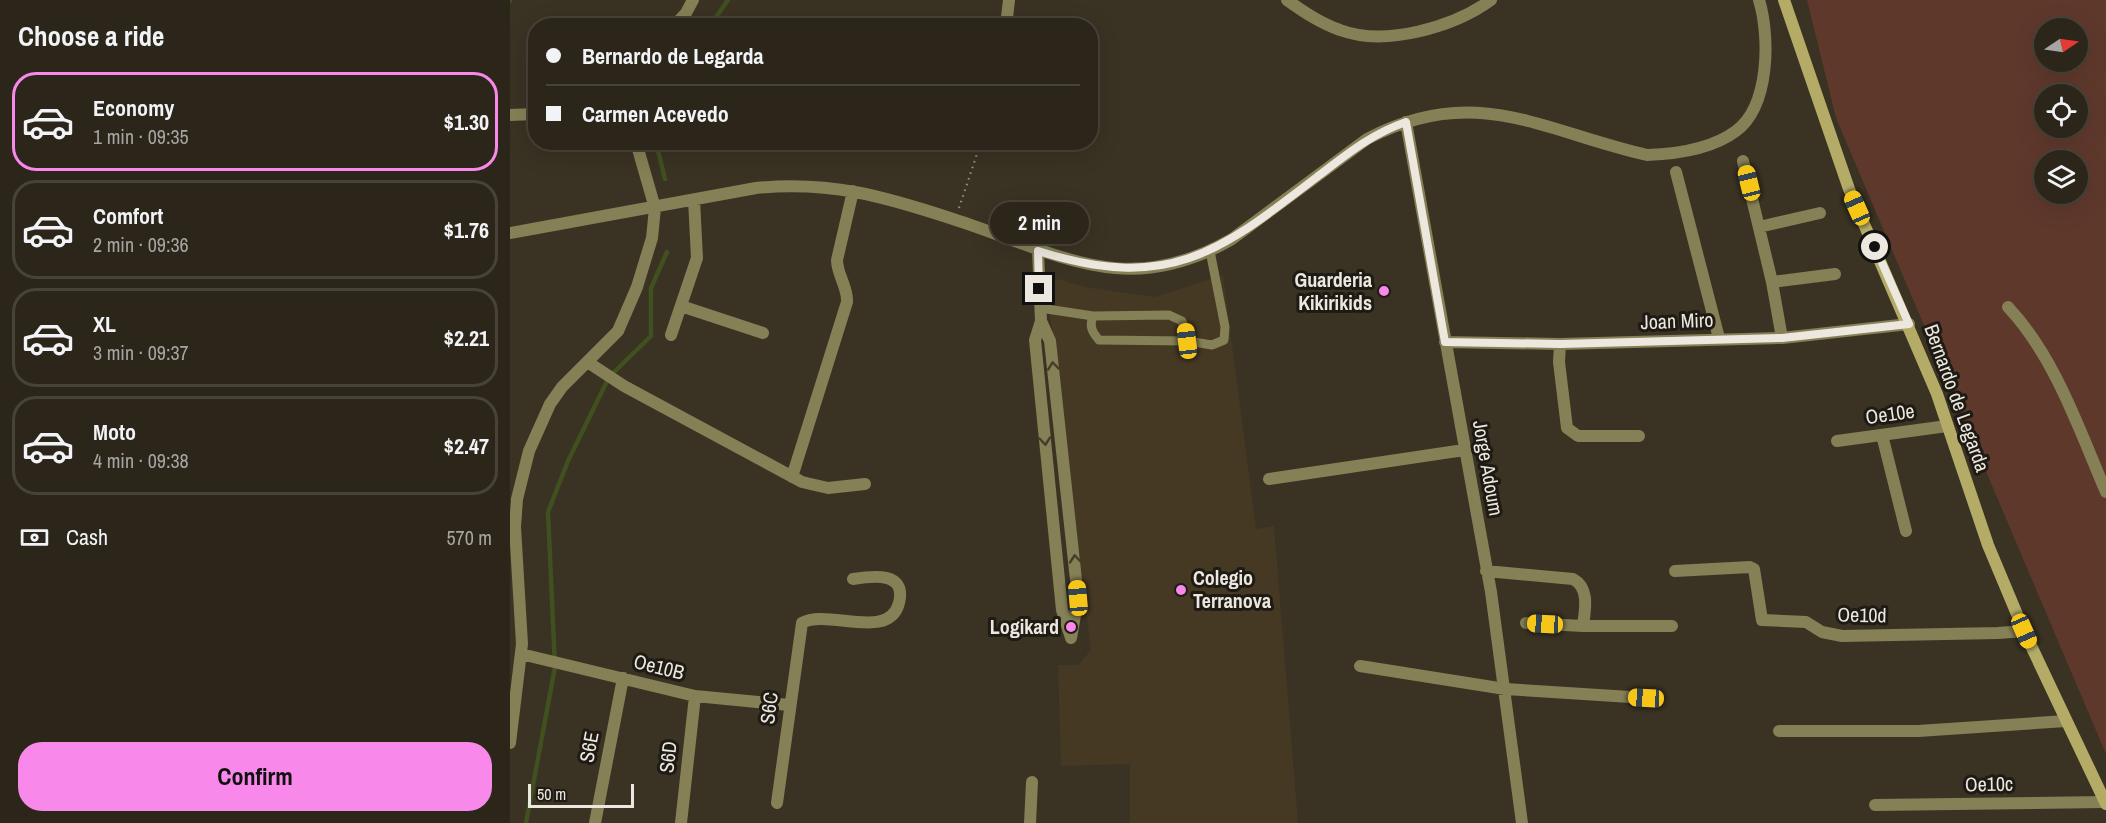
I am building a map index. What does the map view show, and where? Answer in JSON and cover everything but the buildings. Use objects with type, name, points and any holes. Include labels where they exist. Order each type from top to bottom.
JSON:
[{"type":"street","points":[[681,18],[693,0]]},
{"type":"street","points":[[1007,18],[1009,0]]},
{"type":"street","points":[[1287,0],[1317,20],[1342,31],[1386,35],[1414,33],[1440,26],[1491,0]]},
{"type":"street","points":[[510,233],[794,184],[853,191],[954,219],[1079,264],[1116,268],[1152,267],[1180,262],[1210,251],[1267,214],[1367,139],[1406,122],[1455,113],[1500,113],[1647,155],[1665,154],[1716,142],[1737,131],[1750,115],[1759,93],[1764,70],[1765,25],[1759,0]]},
{"type":"street","name":"Bernardo de Legarda","points":[[1784,0],[1849,189],[1909,324],[1988,545],[2024,631],[2105,803]]},
{"type":"street","points":[[510,115],[528,114]]},
{"type":"street","name":"Jorge Adoum","points":[[1406,122],[1486,570],[1505,689],[1522,823]]},
{"type":"street","points":[[510,743],[521,658],[515,527],[522,477],[536,431],[550,404],[562,387],[614,337],[626,316],[652,238],[655,208],[638,150]]},
{"type":"street","points":[[1743,161],[1772,282],[1782,338]]},
{"type":"street","points":[[1676,172],[1719,338]]},
{"type":"street","points":[[792,477],[847,302],[837,260],[853,191]]},
{"type":"street","points":[[670,335],[697,258],[694,200]]},
{"type":"street","points":[[1759,227],[1820,213]]},
{"type":"street","points":[[1038,251],[1040,314],[1035,340],[1062,610],[1071,638],[1078,598],[1050,341],[1040,314]]},
{"type":"street","points":[[1772,282],[1835,274]]},
{"type":"street","points":[[681,306],[763,333]]},
{"type":"street","points":[[2008,307],[2026,326],[2068,404],[2106,492]]},
{"type":"street","name":"Joan Miro","points":[[1445,342],[1560,344],[1782,338],[1909,324]]},
{"type":"street","points":[[1560,344],[1559,362],[1567,429],[1578,436],[1639,436]]},
{"type":"street","points":[[588,363],[619,383],[792,477],[828,488],[865,484]]},
{"type":"street","name":"Oe10e","points":[[1837,441],[1947,426]]},
{"type":"street","points":[[1882,435],[1906,531]]},
{"type":"street","points":[[1269,479],[1464,450]]},
{"type":"street","points":[[1047,467],[1064,465]]},
{"type":"street","name":"Oe10d","points":[[1675,570],[1750,567],[1754,569],[1762,620],[1806,622],[1831,635],[1987,634],[2024,631]]},
{"type":"street","points":[[1486,570],[1574,579],[1580,583],[1585,595],[1583,626]]},
{"type":"street","name":"S6C","points":[[777,803],[799,631],[805,621],[814,618],[874,623],[889,618],[895,612],[900,600],[899,591],[892,580],[875,576],[853,579]]},
{"type":"street","points":[[1526,623],[1583,626],[1672,626]]},
{"type":"street","name":"Oe10B","points":[[521,658],[695,699],[788,708]]},
{"type":"street","points":[[1360,666],[1505,689],[1646,698]]},
{"type":"street","name":"S6E","points":[[595,823],[621,681]]},
{"type":"street","name":"S6D","points":[[681,823],[695,699]]},
{"type":"street","points":[[1779,731],[1918,731],[2066,721]]},
{"type":"street","points":[[1030,823],[1032,782]]},
{"type":"street","name":"Oe10c","points":[[1875,805],[2105,803]]},
{"type":"lane","points":[[1093,316],[1091,328],[1099,340],[1187,341],[1212,345],[1224,340],[1210,251]]},
{"type":"lane","points":[[1040,314],[1177,317],[1185,327],[1187,341]]},
{"type":"path","points":[[954,219],[978,150]]},
{"type":"shaded area","points":[[1807,0],[2106,0],[2106,754],[1836,118]]},
{"type":"shaded area","name":"Colegio Terranova","points":[[1223,275],[1256,529],[1274,526],[1298,823],[1130,823],[1130,764],[1061,766],[1058,665],[1078,665],[1091,650],[1046,282],[1058,279],[1084,287],[1155,297]]},
{"type":"waterway","points":[[716,18],[728,0]]},
{"type":"waterway","points":[[658,150],[665,179]]},
{"type":"waterway","points":[[526,823],[555,667],[548,512],[568,461],[609,377],[651,336],[651,288],[667,252]]},
{"type":"place","name":"Guarderia Kikirikids","points":[[1384,291]]},
{"type":"place","name":"Colegio Terranova","points":[[1181,590]]},
{"type":"place","name":"Logikard","points":[[1071,627]]},
{"type":"route","points":[[1039,289],[1038,251],[1079,264],[1116,268],[1152,267],[1180,262],[1210,251],[1232,239],[1367,139],[1385,129],[1406,122],[1445,342],[1560,344],[1782,338],[1909,324],[1875,247]]}]
